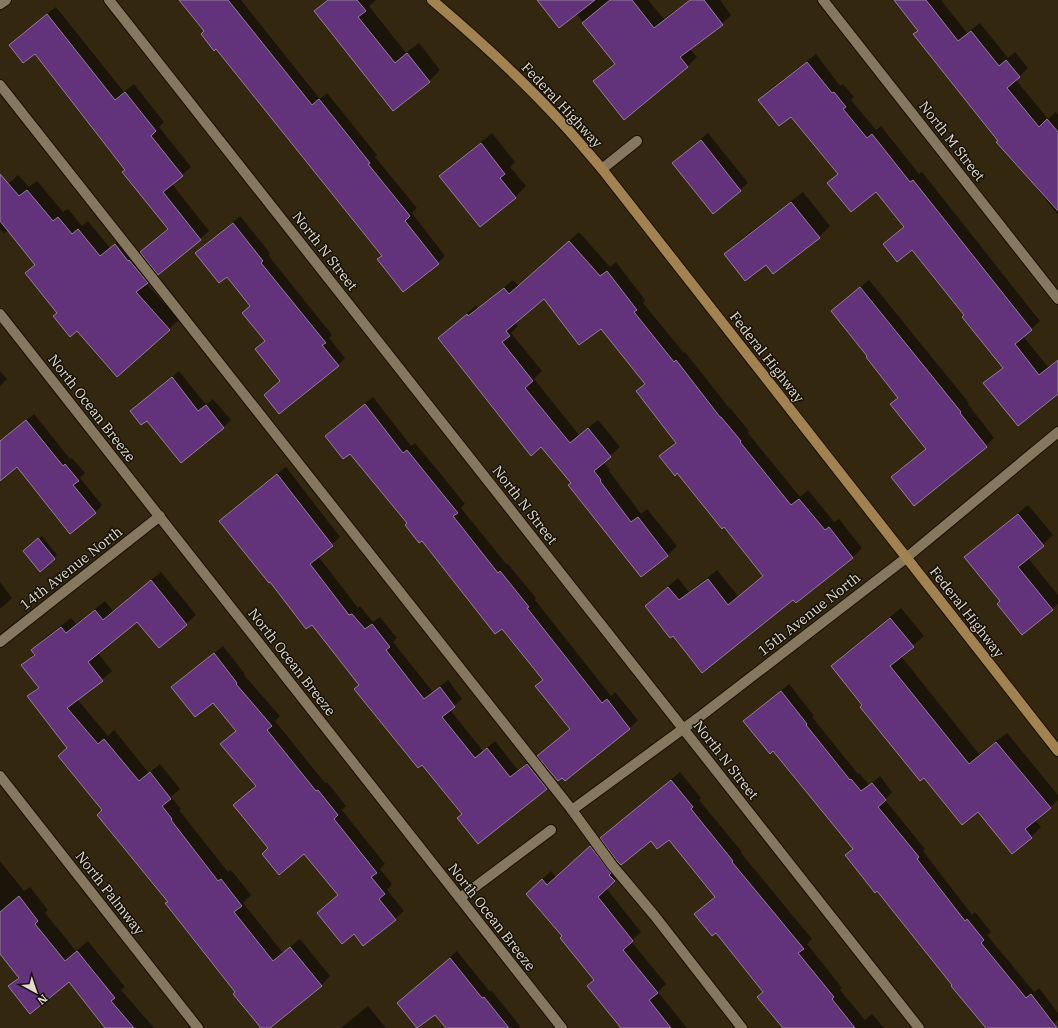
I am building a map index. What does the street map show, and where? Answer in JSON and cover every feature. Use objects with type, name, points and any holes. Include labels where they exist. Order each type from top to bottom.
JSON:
[{"type":"main road","name":"Federal Highway","points":[[432,0],[473,35],[518,78],[562,123],[602,169],[1058,751]]},
{"type":"street","points":[[0,4],[6,0]]},
{"type":"street","name":"North N Street","points":[[109,0],[919,1028]]},
{"type":"street","name":"North M Street","points":[[823,0],[1058,298]]},
{"type":"street","points":[[0,85],[572,810],[612,865],[654,915],[742,1028]]},
{"type":"street","points":[[602,169],[637,141]]},
{"type":"street","name":"North Ocean Breeze","points":[[0,314],[562,1028]]},
{"type":"street","name":"15th Avenue North","points":[[572,810],[684,729],[906,558],[1058,432]]},
{"type":"street","name":"14th Avenue North","points":[[0,642],[160,516]]},
{"type":"street","name":"North Palmway","points":[[0,776],[198,1028]]},
{"type":"street","points":[[460,898],[551,830]]},
{"type":"building","points":[[179,0],[228,0],[312,105],[319,99],[370,163],[368,164],[410,216],[405,221],[439,264],[403,292],[377,259],[382,256],[216,49],[214,51],[201,34],[204,31]]},
{"type":"building","points":[[328,0],[357,0],[366,11],[358,17],[395,63],[407,53],[430,82],[393,111],[314,11]]},
{"type":"building","points":[[537,0],[595,0],[559,28]]},
{"type":"building","points":[[610,0],[632,0],[654,28],[690,0],[704,0],[723,25],[680,57],[688,67],[624,120],[593,81],[615,64],[582,23]]},
{"type":"building","points":[[894,0],[926,0],[958,41],[971,31],[999,66],[1006,60],[1020,77],[1007,88],[1039,127],[1047,119],[1058,132],[1058,211],[996,142],[998,141],[913,34],[918,31]]},
{"type":"building","points":[[47,14],[115,100],[125,92],[156,131],[151,136],[183,176],[163,192],[201,240],[158,275],[140,252],[168,229],[122,172],[125,170],[35,54],[23,63],[9,45]]},
{"type":"building","points":[[807,62],[832,93],[834,92],[846,107],[843,109],[867,138],[872,134],[910,182],[913,180],[1032,330],[1015,344],[1039,375],[1058,360],[1058,394],[1018,426],[983,383],[1003,368],[962,317],[964,315],[912,250],[897,262],[883,244],[904,227],[876,192],[851,212],[827,183],[838,174],[791,117],[779,126],[758,100]]},
{"type":"building","points":[[701,140],[741,191],[713,214],[672,163]]},
{"type":"building","points":[[481,143],[505,174],[500,178],[516,198],[480,227],[439,176]]},
{"type":"building","points":[[0,174],[19,196],[27,190],[53,221],[58,217],[72,234],[78,229],[100,256],[115,244],[148,283],[136,292],[170,330],[117,377],[77,331],[70,337],[53,316],[57,313],[25,273],[35,265],[0,221]]},
{"type":"building","points":[[791,202],[820,238],[773,274],[766,265],[745,281],[724,254]]},
{"type":"building","points":[[233,223],[263,261],[261,263],[326,343],[322,345],[339,366],[279,414],[264,395],[280,381],[255,349],[265,341],[242,313],[250,306],[227,277],[219,283],[195,253]]},
{"type":"building","points":[[569,241],[600,276],[607,271],[637,310],[634,312],[674,362],[676,360],[791,505],[799,499],[825,530],[829,527],[853,558],[796,603],[793,600],[702,673],[673,636],[670,638],[645,606],[668,587],[679,600],[708,579],[728,605],[763,576],[724,527],[722,529],[677,473],[675,476],[659,456],[676,443],[636,391],[645,384],[601,329],[579,345],[544,299],[506,331],[510,336],[502,342],[533,381],[525,388],[570,443],[588,428],[611,457],[594,471],[631,522],[638,517],[668,556],[641,577],[568,485],[571,483],[541,447],[531,456],[438,338],[467,314],[468,316],[504,288],[509,294]]},
{"type":"building","points":[[860,287],[961,412],[960,413],[987,447],[914,506],[891,477],[926,449],[890,404],[898,398],[831,311]]},
{"type":"building","points":[[172,377],[198,411],[206,405],[224,428],[181,463],[147,421],[141,425],[130,411]]},
{"type":"building","points":[[365,404],[403,453],[407,450],[458,513],[453,516],[498,573],[500,571],[529,607],[527,608],[602,703],[607,699],[630,729],[565,781],[562,778],[558,781],[537,756],[570,729],[535,686],[543,680],[502,629],[495,634],[422,541],[419,543],[405,525],[407,523],[350,454],[343,459],[325,436]]},
{"type":"building","points":[[26,420],[63,466],[65,464],[79,481],[73,485],[96,513],[70,534],[17,467],[0,481],[0,441]]},
{"type":"building","points":[[277,474],[333,546],[310,564],[349,615],[352,614],[365,629],[372,624],[390,647],[386,650],[424,699],[440,687],[455,707],[442,717],[475,758],[487,748],[510,777],[527,764],[547,789],[478,844],[457,818],[462,814],[422,765],[418,768],[354,689],[359,685],[312,625],[306,629],[270,582],[269,583],[219,521]]},
{"type":"building","points":[[1018,514],[1044,546],[1018,567],[1053,610],[1022,635],[997,604],[1000,601],[964,557]]},
{"type":"building","points":[[38,538],[55,559],[40,572],[23,551]]},
{"type":"building","points":[[151,580],[187,625],[159,648],[137,622],[88,662],[103,681],[67,708],[98,744],[104,739],[139,781],[150,772],[171,799],[162,806],[172,819],[171,820],[218,881],[221,879],[242,906],[234,912],[273,961],[290,947],[322,986],[270,1028],[261,1028],[233,994],[235,992],[165,903],[168,902],[97,815],[102,810],[58,756],[67,748],[27,696],[39,688],[21,665],[35,655],[31,650],[61,627],[66,633],[95,610],[103,620]]},
{"type":"building","points":[[890,618],[914,647],[890,666],[969,764],[996,742],[1051,808],[1025,829],[1032,838],[1012,854],[978,812],[962,825],[924,778],[920,781],[860,707],[862,705],[831,666]]},
{"type":"building","points":[[214,653],[237,683],[236,684],[272,726],[267,730],[316,791],[318,790],[338,815],[334,819],[377,873],[371,877],[385,894],[379,899],[396,920],[363,946],[354,934],[342,944],[317,913],[338,895],[304,854],[279,875],[262,854],[268,848],[233,805],[256,786],[220,744],[236,731],[213,703],[195,717],[171,687]]},
{"type":"building","points":[[781,691],[850,780],[851,779],[861,791],[872,783],[886,800],[878,807],[919,857],[917,859],[965,921],[967,919],[984,940],[981,943],[1026,998],[1031,994],[1057,1028],[986,1028],[951,986],[952,985],[877,891],[875,893],[845,855],[853,849],[773,751],[770,754],[743,721]]},
{"type":"building","points":[[671,780],[693,807],[691,809],[733,861],[732,862],[804,949],[798,953],[834,997],[832,999],[855,1028],[783,1028],[757,997],[763,992],[716,933],[712,936],[694,914],[715,897],[669,840],[657,849],[651,841],[621,865],[617,861],[600,838]]},
{"type":"building","points":[[590,846],[611,873],[609,875],[615,881],[598,897],[633,941],[623,950],[658,993],[649,1000],[671,1028],[621,1028],[587,986],[594,980],[560,938],[562,936],[526,894],[542,879],[547,885]]},
{"type":"building","points":[[19,896],[38,921],[35,924],[65,961],[77,951],[115,998],[111,1001],[134,1028],[105,1028],[69,982],[30,1014],[8,986],[19,978],[0,954],[0,912]]},
{"type":"building","points":[[450,958],[482,998],[484,997],[509,1028],[446,1028],[435,1015],[417,1028],[397,1003]]}]
